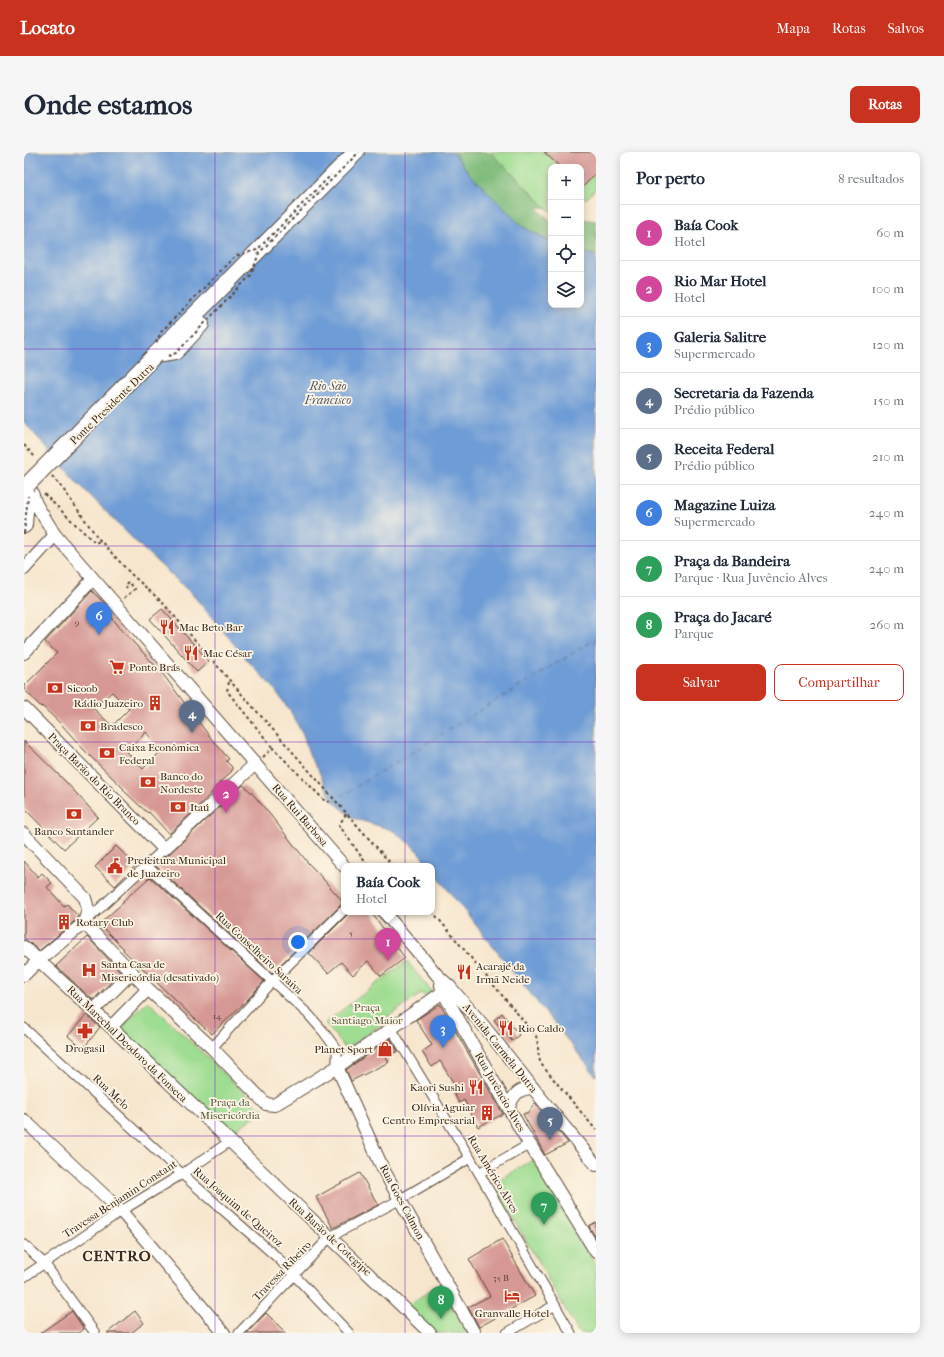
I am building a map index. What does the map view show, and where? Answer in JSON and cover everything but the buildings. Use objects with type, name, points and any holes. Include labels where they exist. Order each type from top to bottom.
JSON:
[{"type":"highway","points":[[258,252],[357,152]]},
{"type":"highway","name":"Ponte Presidente Dutra","points":[[258,252],[250,274],[175,352],[158,353],[162,333],[236,258],[258,252]]},
{"type":"highway","points":[[24,525],[30,487],[158,353]]},
{"type":"street","name":"Rua Rui Barbosa","points":[[30,487],[36,504],[55,535],[341,863]]},
{"type":"street","points":[[24,570],[55,535]]},
{"type":"street","points":[[24,653],[93,579]]},
{"type":"street","name":"Praça Barão do Rio Branco","points":[[24,708],[164,849]]},
{"type":"street","points":[[24,975],[38,961],[84,923],[256,764]]},
{"type":"street","points":[[24,834],[85,898],[88,909],[84,923]]},
{"type":"street","name":"Rua Conselheiro Saraiva","points":[[146,865],[308,1014],[323,1030],[338,1050],[336,1067]]},
{"type":"street","points":[[212,1048],[272,982],[341,913]]},
{"type":"street","points":[[84,923],[148,989],[212,1048],[266,1104],[274,1105],[336,1067],[447,990],[437,975],[387,915]]},
{"type":"street","name":"Rua Marechal Deodoro da Fonseca","points":[[24,947],[229,1142]]},
{"type":"street","points":[[92,1011],[132,972]]},
{"type":"street","points":[[110,1028],[148,989]]},
{"type":"street","name":"Avenida Carmela Dutra","points":[[447,990],[483,1025],[596,1165]]},
{"type":"street","name":"Rua Juvêncio Alves","points":[[447,990],[530,1144],[596,1252]]},
{"type":"street","name":"Rua Melo","points":[[24,1028],[182,1174]]},
{"type":"street","name":"Rua Américo Alves","points":[[391,1028],[479,1173],[571,1333]]},
{"type":"street","name":"Rua Goes Calmon","points":[[336,1067],[399,1200],[474,1333]]},
{"type":"street","points":[[509,1107],[516,1093],[523,1089],[533,1088]]},
{"type":"street","points":[[24,1120],[121,1211],[224,1333]]},
{"type":"street","name":"Travessa Benjamin Constant","points":[[24,1277],[121,1211],[182,1174],[229,1142]]},
{"type":"street","name":"Rua Barão de Cotegipe","points":[[229,1142],[430,1333]]},
{"type":"street","points":[[479,1173],[530,1144]]},
{"type":"street","name":"Travessa Ribeiro","points":[[239,1333],[330,1238],[399,1200],[470,1158]]},
{"type":"street","name":"Rua Joaquim de Queiroz","points":[[182,1174],[278,1258],[349,1333]]},
{"type":"street","points":[[24,1245],[44,1263],[95,1333]]},
{"type":"street","points":[[507,1333],[556,1305]]},
{"type":"path","name":"Ponte Presidente Dutra","points":[[331,175],[257,250],[235,256],[161,332],[158,353],[176,353],[251,275],[260,253],[357,152]]},
{"type":"path","points":[[24,445],[38,460]]},
{"type":"path","points":[[51,475],[63,489],[100,541],[163,603],[346,814],[391,863]]},
{"type":"path","points":[[24,533],[30,487]]},
{"type":"path","points":[[30,487],[95,543],[100,541]]},
{"type":"path","points":[[124,598],[135,588],[129,582],[125,585],[127,588]]},
{"type":"path","points":[[230,681],[227,691],[272,748],[326,802],[333,800]]},
{"type":"path","points":[[256,764],[272,748]]},
{"type":"path","points":[[346,814],[339,825],[366,863]]},
{"type":"path","points":[[435,915],[536,1036],[538,1041],[538,1056],[541,1064],[596,1130]]},
{"type":"green space","points":[[453,152],[490,152],[547,208],[537,208],[548,218],[548,240],[522,226],[469,173]]},
{"type":"green space","points":[[490,152],[596,152],[596,189],[586,199],[584,197],[584,164],[548,164],[548,209]]},
{"type":"green space","points":[[584,219],[596,221],[596,256],[584,252]]},
{"type":"green space","name":"Praça Santiago Maior","points":[[407,961],[432,992],[427,996],[421,994],[386,1018],[381,1025],[346,1049],[325,1023]]},
{"type":"green space","name":"Praça da Misericórdia","points":[[148,1001],[258,1106],[265,1109],[228,1135],[120,1029]]},
{"type":"green space","points":[[533,1160],[596,1266],[596,1333],[579,1333],[493,1183]]},
{"type":"green space","points":[[440,1284],[468,1333],[435,1333],[408,1305]]},
{"type":"water","name":"Rio São Francisco","points":[[24,152],[453,152],[469,173],[522,226],[548,240],[548,308],[584,308],[584,252],[596,256],[596,1076],[435,874],[435,863],[427,863],[417,850],[392,830],[353,818],[333,801],[318,769],[310,757],[304,737],[291,712],[273,687],[250,663],[192,594],[138,544],[76,481],[24,422]]},
{"type":"ferry route","points":[[333,801],[596,639]]},
{"type":"place","name":"Mac Beto Bar","points":[[167,627]]},
{"type":"place","name":"Magazine Luiza","points":[[99,635]]},
{"type":"place","name":"Mac César","points":[[191,653]]},
{"type":"place","name":"Ponto Brás","points":[[117,667]]},
{"type":"place","name":"Sicoob","points":[[55,688]]},
{"type":"place","name":"Rádio Juazeiro","points":[[155,703]]},
{"type":"place","name":"Bradesco","points":[[88,726]]},
{"type":"place","name":"Secretaria da Fazenda","points":[[192,733]]},
{"type":"place","name":"Caixa Econômica Federal","points":[[107,753]]},
{"type":"place","name":"Banco do Nordeste","points":[[148,782]]},
{"type":"place","name":"Itaú","points":[[178,807]]},
{"type":"place","name":"Rio Mar Hotel","points":[[226,813]]},
{"type":"place","name":"Banco Santander","points":[[74,814]]},
{"type":"place","name":"Prefeitura Municipal de Juazeiro","points":[[115,866]]},
{"type":"place","name":"Rotary Club","points":[[64,922]]},
{"type":"place","name":"Baía Cook","points":[[388,961]]},
{"type":"place","name":"Santa Casa de Misericórdia (desativado)","points":[[89,970]]},
{"type":"place","name":"Acarajé da Irmã Neide","points":[[464,972]]},
{"type":"place","name":"Rio Caldo","points":[[506,1028]]},
{"type":"place","name":"Drogasil","points":[[85,1031]]},
{"type":"place","name":"Galeria Salitre","points":[[443,1048]]},
{"type":"place","name":"Planet Sport","points":[[385,1049]]},
{"type":"place","name":"Kaori Sushi","points":[[476,1087]]},
{"type":"place","name":"Olívia Aguiar Centro Empresarial","points":[[487,1113]]},
{"type":"place","name":"Receita Federal","points":[[550,1140]]},
{"type":"place","name":"Praça da Bandeira","points":[[544,1225]]},
{"type":"place","name":"Granvalle Hotel","points":[[512,1296]]},
{"type":"place","name":"Praça do Jacaré","points":[[441,1319]]},
{"type":"district","name":"CENTRO","points":[[117,1256]]}]
